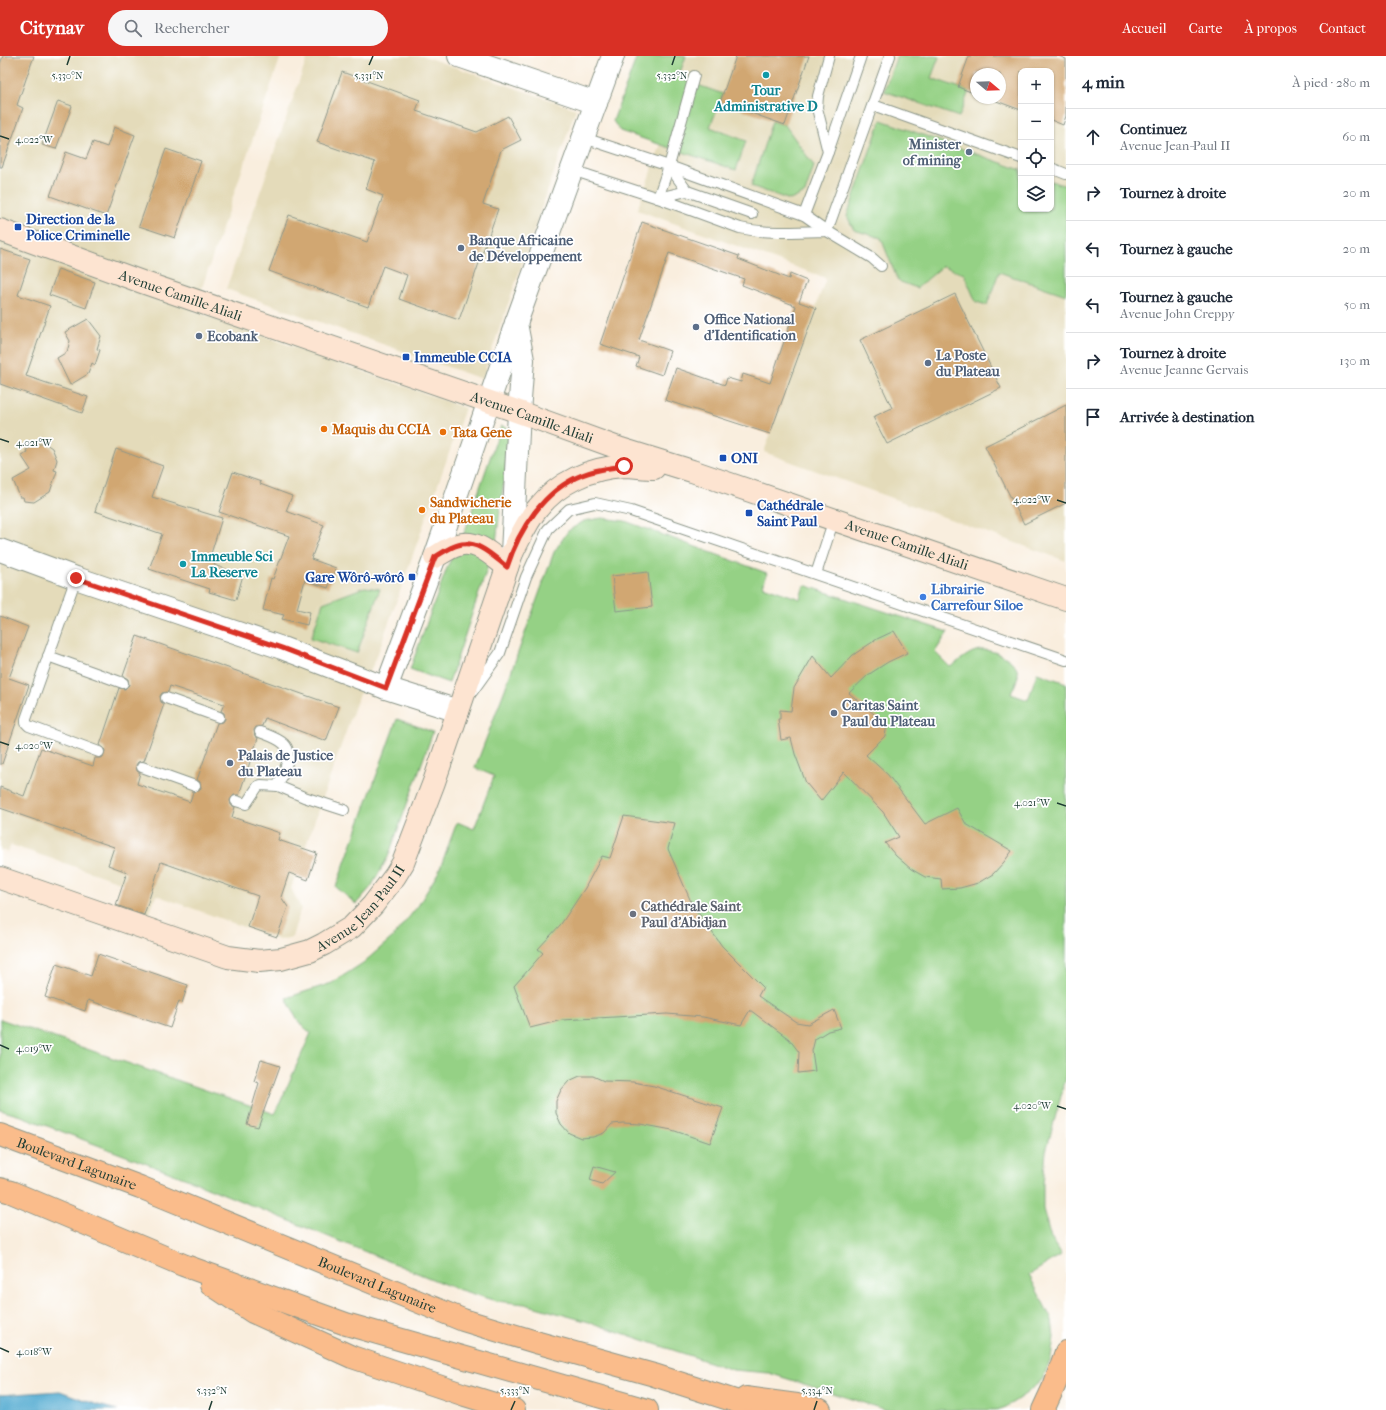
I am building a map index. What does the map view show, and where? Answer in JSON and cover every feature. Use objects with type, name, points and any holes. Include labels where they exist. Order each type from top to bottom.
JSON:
[{"type":"highway","name":"Boulevard Lagunaire","points":[[0,1135],[140,1187],[463,1320],[698,1389],[763,1410]]},
{"type":"highway","points":[[0,1189],[11,1192],[183,1265],[346,1324],[647,1410]]},
{"type":"highway","points":[[183,1265],[254,1312],[352,1357],[514,1410]]},
{"type":"highway","points":[[1043,1410],[1055,1384],[1066,1352]]},
{"type":"highway","points":[[698,1389],[820,1410]]},
{"type":"main road","name":"Avenue Camille Aliali","points":[[0,230],[142,282],[519,412],[621,449],[692,470],[1066,600]]},
{"type":"main road","name":"Avenue Jean-Paul II","points":[[0,878],[228,957],[259,961],[281,959],[310,951],[338,936],[352,927],[373,905],[395,876],[402,863],[434,782],[510,560],[538,508],[551,495],[575,478],[603,469],[624,466],[692,470]]},
{"type":"main road","points":[[435,557],[458,545],[471,544],[510,560]]},
{"type":"street","points":[[458,56],[596,103]]},
{"type":"street","points":[[386,688],[435,557],[516,324],[613,56]]},
{"type":"street","name":"Avenue Jean-Paul II","points":[[510,560],[523,360],[516,324]]},
{"type":"street","points":[[0,550],[76,578],[282,648],[386,688],[458,711]]},
{"type":"lane","points":[[828,152],[817,108],[818,96],[829,56]]},
{"type":"lane","points":[[804,215],[828,152],[861,56]]},
{"type":"lane","points":[[827,231],[890,56]]},
{"type":"lane","points":[[658,198],[669,166],[694,76]]},
{"type":"lane","points":[[872,105],[1018,157]]},
{"type":"lane","points":[[584,138],[669,166],[804,215],[827,231],[872,258],[881,266]]},
{"type":"lane","points":[[669,166],[686,191]]},
{"type":"lane","points":[[1054,169],[1066,174]]},
{"type":"lane","points":[[572,170],[658,198],[740,228],[754,231],[827,231]]},
{"type":"lane","points":[[658,198],[686,191],[752,214]]},
{"type":"lane","points":[[458,711],[500,653],[526,577],[548,529],[570,509],[595,503],[631,511],[1066,660]]},
{"type":"lane","points":[[816,574],[834,519]]},
{"type":"lane","points":[[76,578],[26,719],[26,723],[29,726],[99,752]]},
{"type":"lane","points":[[48,656],[123,683]]},
{"type":"lane","points":[[166,698],[219,717]]},
{"type":"lane","points":[[260,732],[283,743],[288,749],[288,758],[278,786]]},
{"type":"lane","points":[[142,767],[195,786]]},
{"type":"lane","points":[[236,801],[246,804],[258,786],[278,786],[304,797],[344,810]]},
{"type":"shaded area","points":[[0,56],[281,56],[194,311],[465,408],[378,653],[356,703],[291,888],[301,908],[292,937],[279,940],[156,895],[148,917],[115,905],[123,883],[11,845],[8,852],[0,850]]},
{"type":"shaded area","points":[[308,56],[423,56],[576,109],[482,379],[226,289]]},
{"type":"shaded area","points":[[637,56],[1066,56],[1066,561],[764,452],[826,278],[637,210],[661,144],[620,131],[613,121]]},
{"type":"green space","points":[[637,56],[686,56],[678,78],[723,94],[710,127],[746,141],[736,170],[620,131],[613,121]]},
{"type":"green space","points":[[897,56],[939,57],[931,78],[969,91],[959,117],[884,91]]},
{"type":"green space","points":[[881,120],[1018,169],[1018,212],[1054,212],[1054,182],[1066,186],[1066,295],[999,272],[987,305],[976,302],[964,274],[943,266],[917,288],[898,281],[881,238],[854,230],[847,216]]},
{"type":"green space","points":[[772,121],[785,125],[814,166],[805,193],[790,200],[751,186]]},
{"type":"green space","points":[[501,426],[507,428],[509,433],[496,542],[449,683],[410,669],[448,565],[465,531]]},
{"type":"green space","points":[[602,518],[625,521],[767,573],[763,586],[800,599],[804,585],[948,632],[935,652],[950,667],[976,651],[992,651],[1010,660],[1017,670],[1018,676],[1011,694],[1028,700],[1037,673],[1066,683],[1066,1078],[1046,1151],[1043,1184],[1043,1209],[1051,1238],[1061,1255],[1029,1275],[1052,1320],[1054,1337],[1051,1359],[1042,1380],[1027,1393],[1006,1407],[997,1410],[886,1410],[769,1373],[733,1370],[589,1322],[525,1304],[496,1301],[454,1288],[192,1181],[21,1116],[0,1110],[0,1019],[275,1114],[311,1033],[300,1024],[286,998],[332,983],[363,963],[393,937],[418,906],[439,871],[457,822],[474,829],[494,776],[475,768],[554,552],[568,531],[584,521]]},
{"type":"green space","points":[[365,587],[380,589],[357,653],[311,638],[323,603]]},
{"type":"green space","points":[[397,719],[433,732],[388,857],[371,887],[356,904],[336,887]]},
{"type":"water","points":[[60,1391],[98,1405],[118,1410],[0,1410],[0,1395]]},
{"type":"building","points":[[3,56],[34,56],[17,105],[23,108],[2,167],[0,167],[0,64]]},
{"type":"building","name":"Tour Administrative D","points":[[736,56],[809,56],[785,125],[720,102]]},
{"type":"building","points":[[969,56],[1058,56],[1066,59],[1066,116],[1063,125],[1054,121],[1054,68],[1018,68],[1018,109],[1004,104],[1006,104],[1006,68],[970,68],[970,92],[958,87]]},
{"type":"building","points":[[342,72],[420,100],[416,111],[477,132],[508,116],[521,140],[501,150],[483,204],[498,209],[459,320],[399,299],[407,275],[383,266],[368,307],[269,271],[289,215],[367,242],[383,196],[366,189],[375,162],[317,142]]},
{"type":"building","points":[[58,101],[72,106],[56,149],[42,145]]},
{"type":"building","points":[[114,127],[135,135],[106,216],[50,196],[66,152],[86,159],[93,142],[107,147]]},
{"type":"building","points":[[166,149],[201,161],[175,238],[139,226]]},
{"type":"building","points":[[642,222],[739,256],[738,259],[789,279],[790,274],[807,281],[799,302],[816,308],[770,434],[665,400],[676,368],[725,385],[727,378],[741,382],[743,374],[770,383],[796,306],[742,285],[744,279],[669,253],[639,340],[670,351],[662,375],[636,366],[639,357],[600,344]]},
{"type":"building","points":[[0,249],[30,259],[18,295],[50,306],[26,376],[88,397],[82,413],[0,384]]},
{"type":"building","points":[[58,269],[95,282],[86,308],[49,295]]},
{"type":"building","points":[[955,294],[1001,388],[887,444],[873,417],[892,408],[860,340]]},
{"type":"building","points":[[88,319],[101,336],[97,349],[100,350],[95,365],[92,363],[88,374],[70,385],[57,358],[67,352],[70,341],[65,332]]},
{"type":"building","points":[[1066,405],[1066,503],[1024,524],[985,446]]},
{"type":"building","points":[[37,444],[46,444],[52,448],[57,460],[54,470],[57,471],[50,492],[34,502],[24,501],[23,497],[20,497],[13,480],[31,470],[21,455],[27,452],[26,450]]},
{"type":"building","points":[[116,449],[163,466],[152,497],[222,518],[210,557],[217,559],[214,565],[243,575],[236,600],[209,592],[210,589],[149,569],[162,534],[95,511]]},
{"type":"building","points":[[233,472],[261,482],[260,484],[292,496],[286,511],[324,525],[311,559],[336,568],[328,588],[305,580],[297,609],[310,612],[307,625],[282,619],[284,615],[263,610],[271,578],[273,579],[289,536],[219,512]]},
{"type":"building","points":[[648,572],[652,607],[616,611],[612,576]]},
{"type":"building","points":[[0,616],[28,627],[9,678],[29,685],[2,764],[0,764]]},
{"type":"building","points":[[894,631],[907,653],[888,662],[868,675],[849,693],[887,725],[885,736],[866,755],[888,775],[925,824],[957,808],[966,824],[1012,851],[993,874],[978,883],[960,888],[942,889],[941,879],[925,877],[911,869],[896,856],[885,843],[899,837],[883,812],[844,772],[821,801],[806,783],[795,754],[791,738],[781,740],[778,719],[780,719],[780,710],[791,711],[794,688],[813,656],[831,678],[853,655],[877,639]]},
{"type":"building","points":[[137,636],[339,707],[326,741],[265,718],[262,726],[256,727],[254,730],[255,736],[258,738],[239,795],[234,795],[230,800],[231,805],[235,807],[232,817],[280,833],[278,840],[317,853],[308,880],[289,873],[281,897],[288,907],[277,937],[248,927],[258,896],[161,862],[144,915],[116,905],[127,872],[108,865],[114,847],[0,808],[0,787],[24,796],[41,748],[93,766],[95,758],[103,757],[105,751],[100,745],[119,688],[125,689],[129,685],[128,679],[123,676]],"holes":[[[170,686],[224,704],[221,711],[224,713],[225,719],[223,722],[217,723],[197,780],[200,782],[201,788],[199,791],[193,792],[190,802],[137,784],[140,773],[137,771],[136,765],[138,762],[144,761],[164,704],[161,702],[160,696],[162,693],[168,692]]]},
{"type":"building","name":"Cathédrale Saint Paul d'Abidjan","points":[[624,816],[675,823],[668,849],[692,904],[722,946],[763,987],[758,996],[796,1022],[808,1024],[834,1010],[841,1028],[828,1031],[815,1039],[812,1051],[815,1071],[798,1073],[799,1052],[789,1039],[750,1010],[741,1025],[703,1017],[667,1014],[562,1020],[530,1028],[514,986],[543,953],[538,949],[561,924],[585,888],[602,856],[610,858]]},
{"type":"building","points":[[98,954],[188,985],[182,1003],[179,1001],[170,1028],[88,1000],[85,1011],[45,997],[56,964],[91,976]]},
{"type":"building","points":[[261,1060],[280,1066],[258,1127],[247,1124],[259,1083],[254,1081]]},
{"type":"building","points":[[580,1076],[593,1076],[604,1081],[633,1082],[654,1086],[723,1108],[710,1143],[672,1130],[640,1124],[623,1123],[612,1124],[604,1133],[593,1137],[581,1138],[569,1133],[561,1124],[556,1113],[556,1101],[561,1090],[569,1081]]},
{"type":"building","points":[[594,1166],[615,1172],[602,1184],[590,1180]]},
{"type":"place","name":"Tour Administrative D","points":[[766,75]]},
{"type":"place","name":"Minister of mining","points":[[969,152]]},
{"type":"place","name":"Direction de la Police Criminelle","points":[[18,227]]},
{"type":"place","name":"Banque Africaine de Développement","points":[[461,248]]},
{"type":"place","name":"Office National d'Identification","points":[[696,327]]},
{"type":"place","name":"Ecobank","points":[[199,336]]},
{"type":"place","name":"Immeuble CCIA","points":[[406,357]]},
{"type":"place","name":"La Poste du Plateau","points":[[928,363]]},
{"type":"place","name":"Maquis du CCIA","points":[[324,429]]},
{"type":"place","name":"Tata Gene","points":[[443,432]]},
{"type":"place","name":"ONI","points":[[723,458]]},
{"type":"place","name":"Sandwicherie du Plateau","points":[[422,510]]},
{"type":"place","name":"Cathédrale Saint Paul","points":[[749,513]]},
{"type":"place","name":"Immeuble Sci La Reserve","points":[[183,564]]},
{"type":"place","name":"Gare Wôrô-wôrô","points":[[412,577]]},
{"type":"place","name":"Librairie Carrefour Siloe","points":[[923,597]]},
{"type":"place","name":"Caritas Saint Paul du Plateau","points":[[834,713]]},
{"type":"place","name":"Palais de Justice du Plateau","points":[[230,763]]},
{"type":"place","name":"Cathédrale Saint Paul d'Abidjan","points":[[633,914]]},
{"type":"route","points":[[76,578],[282,648],[346,672],[351,676],[386,688],[435,557],[458,545],[471,544],[484,549],[507,567],[512,553],[527,525],[538,508],[551,495],[575,478],[584,474],[624,466]]}]
